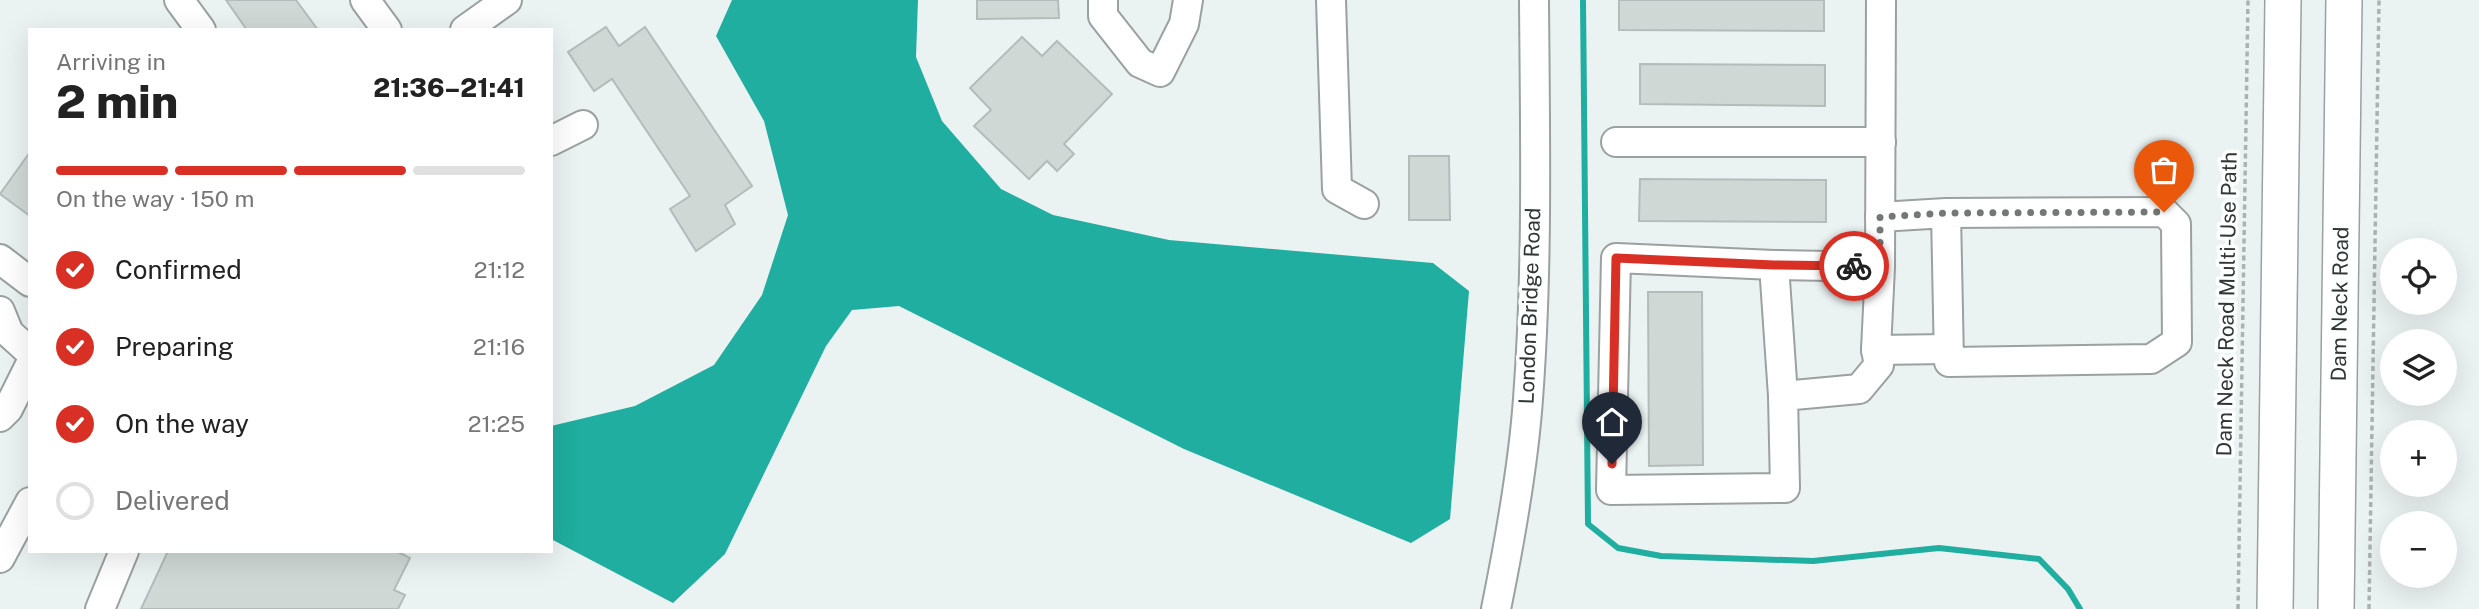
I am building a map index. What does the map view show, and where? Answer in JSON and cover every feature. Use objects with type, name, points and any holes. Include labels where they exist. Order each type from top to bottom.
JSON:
[{"type":"main road","points":[[2275,609],[2283,0]]},
{"type":"main road","name":"Dam Neck Road","points":[[2336,609],[2344,0]]},
{"type":"street","points":[[179,0],[200,28]]},
{"type":"street","points":[[365,0],[386,28]]},
{"type":"street","points":[[468,28],[508,0]]},
{"type":"street","points":[[1103,0],[1104,16],[1140,62],[1160,72],[1184,24],[1188,0]]},
{"type":"street","points":[[1331,0],[1337,189],[1364,204]]},
{"type":"street","name":"London Bridge Road","points":[[1496,609],[1519,477],[1528,401],[1534,294],[1534,0]]},
{"type":"street","points":[[1783,396],[1859,388],[1879,365],[1876,350],[1880,267],[1881,0]]},
{"type":"street","points":[[553,140],[583,125]]},
{"type":"street","points":[[1616,142],[1881,142]]},
{"type":"street","points":[[1880,217],[1946,213],[2164,212],[2176,224],[2178,342],[2151,359],[1949,362],[1946,213]]},
{"type":"street","points":[[1774,265],[1783,396],[1785,488],[1612,490],[1616,258],[1880,267]]},
{"type":"street","points":[[0,298],[18,269]]},
{"type":"street","points":[[0,311],[9,333],[28,350]]},
{"type":"street","points":[[1876,350],[1948,349]]},
{"type":"street","points":[[0,418],[8,409],[28,369]]},
{"type":"street","points":[[0,558],[28,506]]},
{"type":"street","points":[[100,609],[123,553]]},
{"type":"path","name":"Dam Neck Road Multi-Use Path","points":[[2238,609],[2248,0]]},
{"type":"path","points":[[2370,609],[2379,0]]},
{"type":"shaded area","points":[[732,0],[918,0],[916,57],[942,121],[1001,189],[1053,215],[1169,240],[1433,263],[1469,291],[1450,519],[1411,543],[1184,449],[899,306],[852,310],[826,346],[725,554],[673,603],[553,540],[553,426],[635,406],[714,365],[762,295],[788,215],[764,121],[716,36]]},
{"type":"building","points":[[226,0],[296,0],[317,28],[246,28]]},
{"type":"building","points":[[977,0],[1058,0],[1059,18],[977,19]]},
{"type":"building","points":[[1619,0],[1824,0],[1824,31],[1619,30]]},
{"type":"building","points":[[606,27],[619,46],[645,27],[752,186],[725,205],[735,224],[696,251],[670,209],[690,196],[612,79],[594,91],[568,52]]},
{"type":"building","points":[[1022,37],[1042,56],[1057,41],[1112,94],[1064,144],[1074,154],[1057,171],[1047,161],[1029,179],[974,126],[991,110],[970,88]]},
{"type":"building","points":[[1640,64],[1825,65],[1825,106],[1640,104]]},
{"type":"building","points":[[28,155],[28,215],[0,194]]},
{"type":"building","points":[[1409,156],[1449,156],[1450,220],[1409,220]]},
{"type":"building","points":[[1640,179],[1826,180],[1826,222],[1639,221]]},
{"type":"building","points":[[1648,292],[1702,292],[1703,465],[1649,466]]},
{"type":"building","points":[[167,553],[400,553],[410,558],[394,590],[405,595],[398,609],[141,609]]},
{"type":"waterway","points":[[1583,0],[1588,524],[1618,548],[1661,556],[1813,561],[1939,548],[2039,559],[2068,589],[2080,609]]},
{"type":"way so far","points":[[1854,266],[1880,267],[1880,217],[1946,213],[2164,212]]},
{"type":"route","points":[[1612,464],[1616,258],[1854,266]]}]
